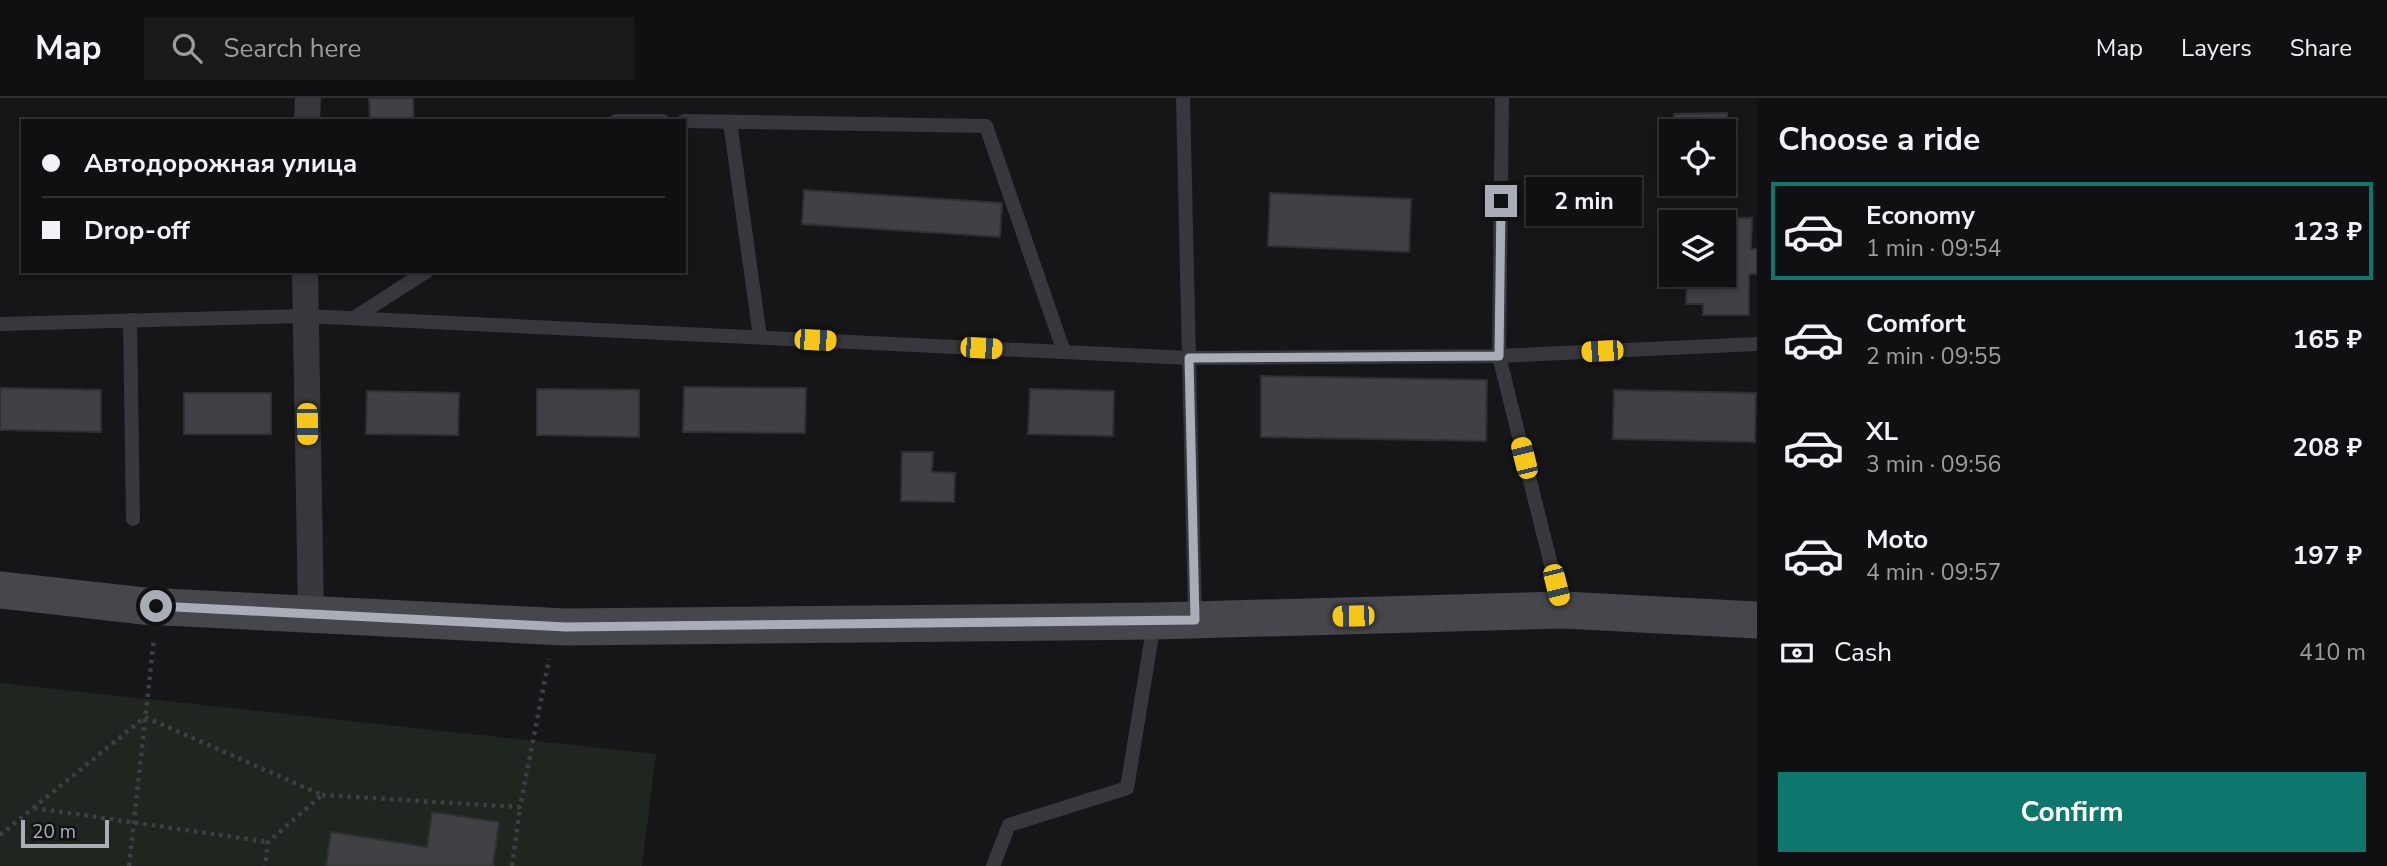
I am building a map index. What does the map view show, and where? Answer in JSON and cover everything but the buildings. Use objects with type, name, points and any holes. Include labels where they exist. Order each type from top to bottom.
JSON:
[{"type":"main road","points":[[0,590],[156,606],[555,626],[1154,621],[1563,610],[1757,620]]},
{"type":"street","points":[[307,119],[308,98]]},
{"type":"street","points":[[305,273],[310,614]]},
{"type":"lane","points":[[1182,98],[1195,620]]},
{"type":"lane","points":[[1502,98],[1499,356],[1563,610]]},
{"type":"lane","points":[[686,121],[986,126],[1063,352]]},
{"type":"lane","points":[[730,122],[760,337]]},
{"type":"lane","points":[[354,318],[424,273]]},
{"type":"lane","points":[[0,324],[304,316],[1189,358],[1499,356],[1757,344]]},
{"type":"lane","points":[[130,320],[133,519]]},
{"type":"lane","points":[[993,866],[1009,825],[1127,788],[1154,621]]},
{"type":"path","points":[[129,866],[156,606]]},
{"type":"path","points":[[512,866],[520,807],[555,626]]},
{"type":"path","points":[[145,718],[322,794],[520,807]]},
{"type":"path","points":[[0,835],[145,718]]},
{"type":"path","points":[[265,866],[268,842],[322,794]]},
{"type":"path","points":[[34,808],[268,842]]},
{"type":"shaded area","points":[[0,683],[656,754],[642,866],[0,866]]},
{"type":"route","points":[[156,606],[566,627],[1195,620],[1189,358],[1499,356],[1501,201]]}]
